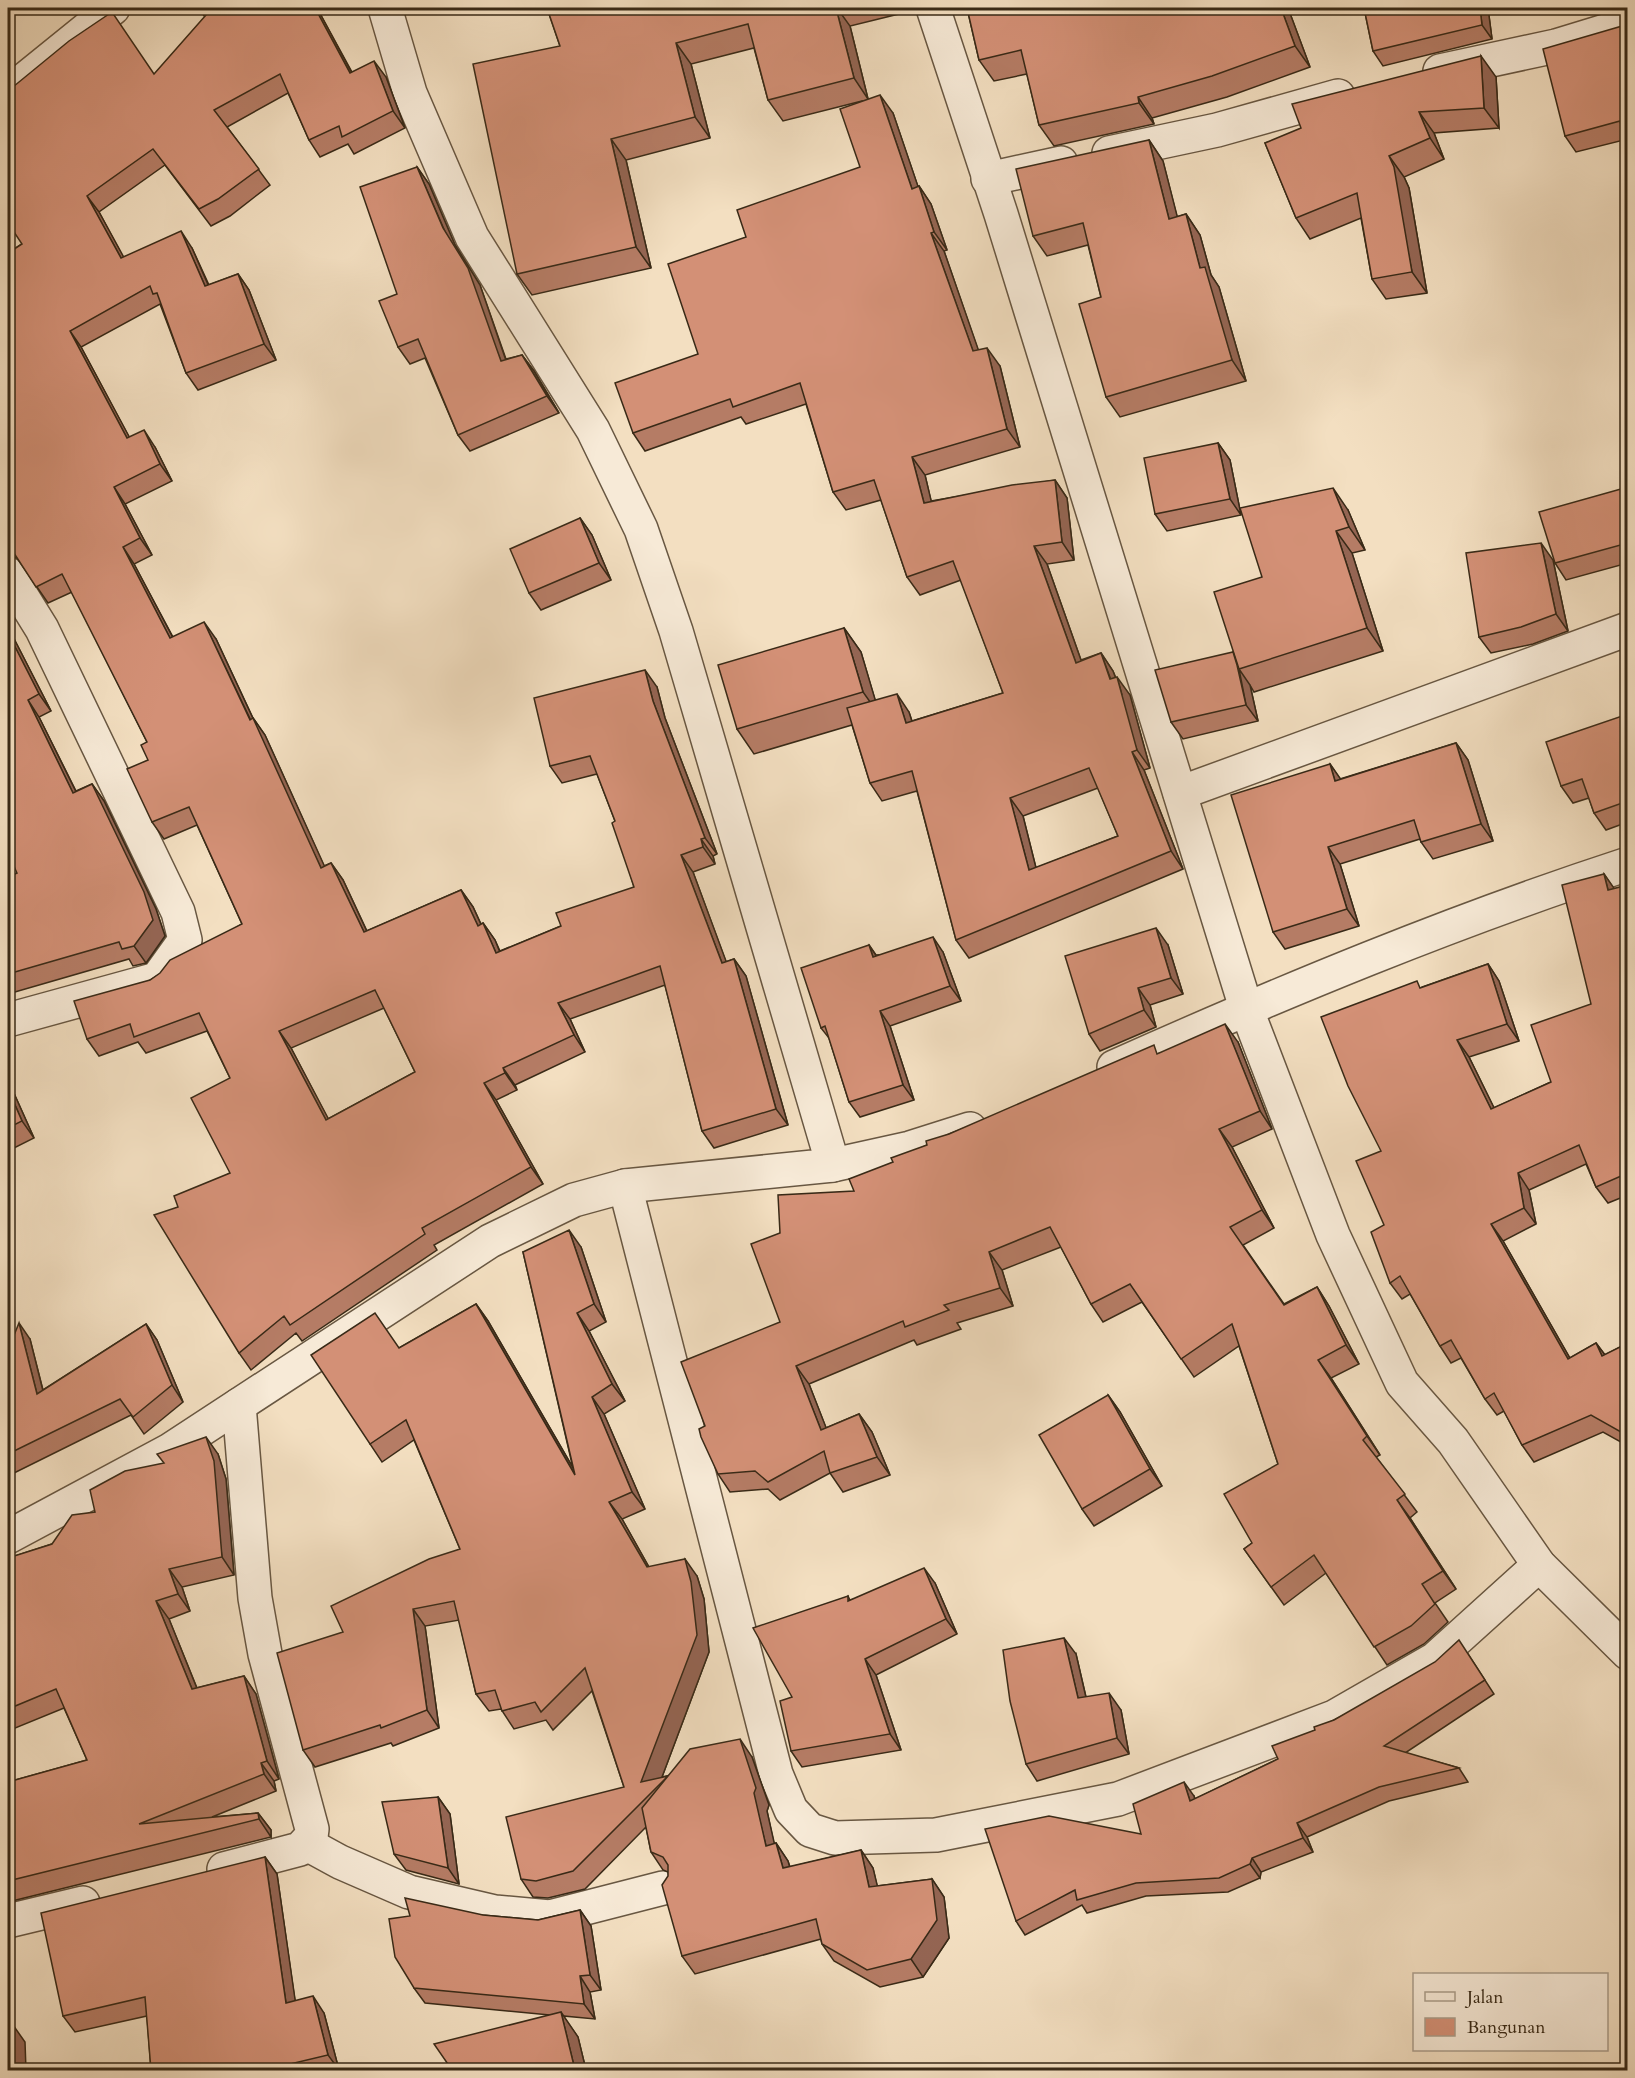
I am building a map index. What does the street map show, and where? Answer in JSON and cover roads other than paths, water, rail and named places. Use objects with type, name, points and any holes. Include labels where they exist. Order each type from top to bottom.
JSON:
[{"type":"street","points":[[8,93],[113,8]]},
{"type":"street","points":[[385,8],[410,93],[472,237],[593,430],[640,529],[676,631],[833,1165]]},
{"type":"street","points":[[933,8],[1246,1008],[1333,1235],[1402,1383],[1453,1441],[1539,1565],[1628,1653]]},
{"type":"street","points":[[1411,78],[1522,51],[1556,46],[1628,24]]},
{"type":"street","points":[[988,179],[1217,130],[1366,89]]},
{"type":"street","points":[[8,574],[42,629],[178,912],[185,940],[157,980],[8,1020]]},
{"type":"street","points":[[1180,793],[1628,629]]},
{"type":"street","points":[[1084,1080],[1246,1008],[1551,889],[1628,864]]},
{"type":"street","points":[[8,1537],[170,1450],[490,1241],[574,1200],[625,1186],[833,1165],[910,1148],[997,1118]]},
{"type":"street","points":[[625,1186],[776,1774],[791,1810],[810,1830],[835,1838],[855,1839],[936,1835],[1118,1799],[1334,1717],[1435,1659],[1539,1565]]},
{"type":"street","points":[[191,1877],[300,1849],[307,1844],[312,1829],[265,1654],[255,1598],[238,1405]]},
{"type":"street","points":[[307,1844],[340,1862],[409,1892],[495,1912],[550,1917],[663,1888]]},
{"type":"street","points":[[8,1921],[111,1896]]}]
